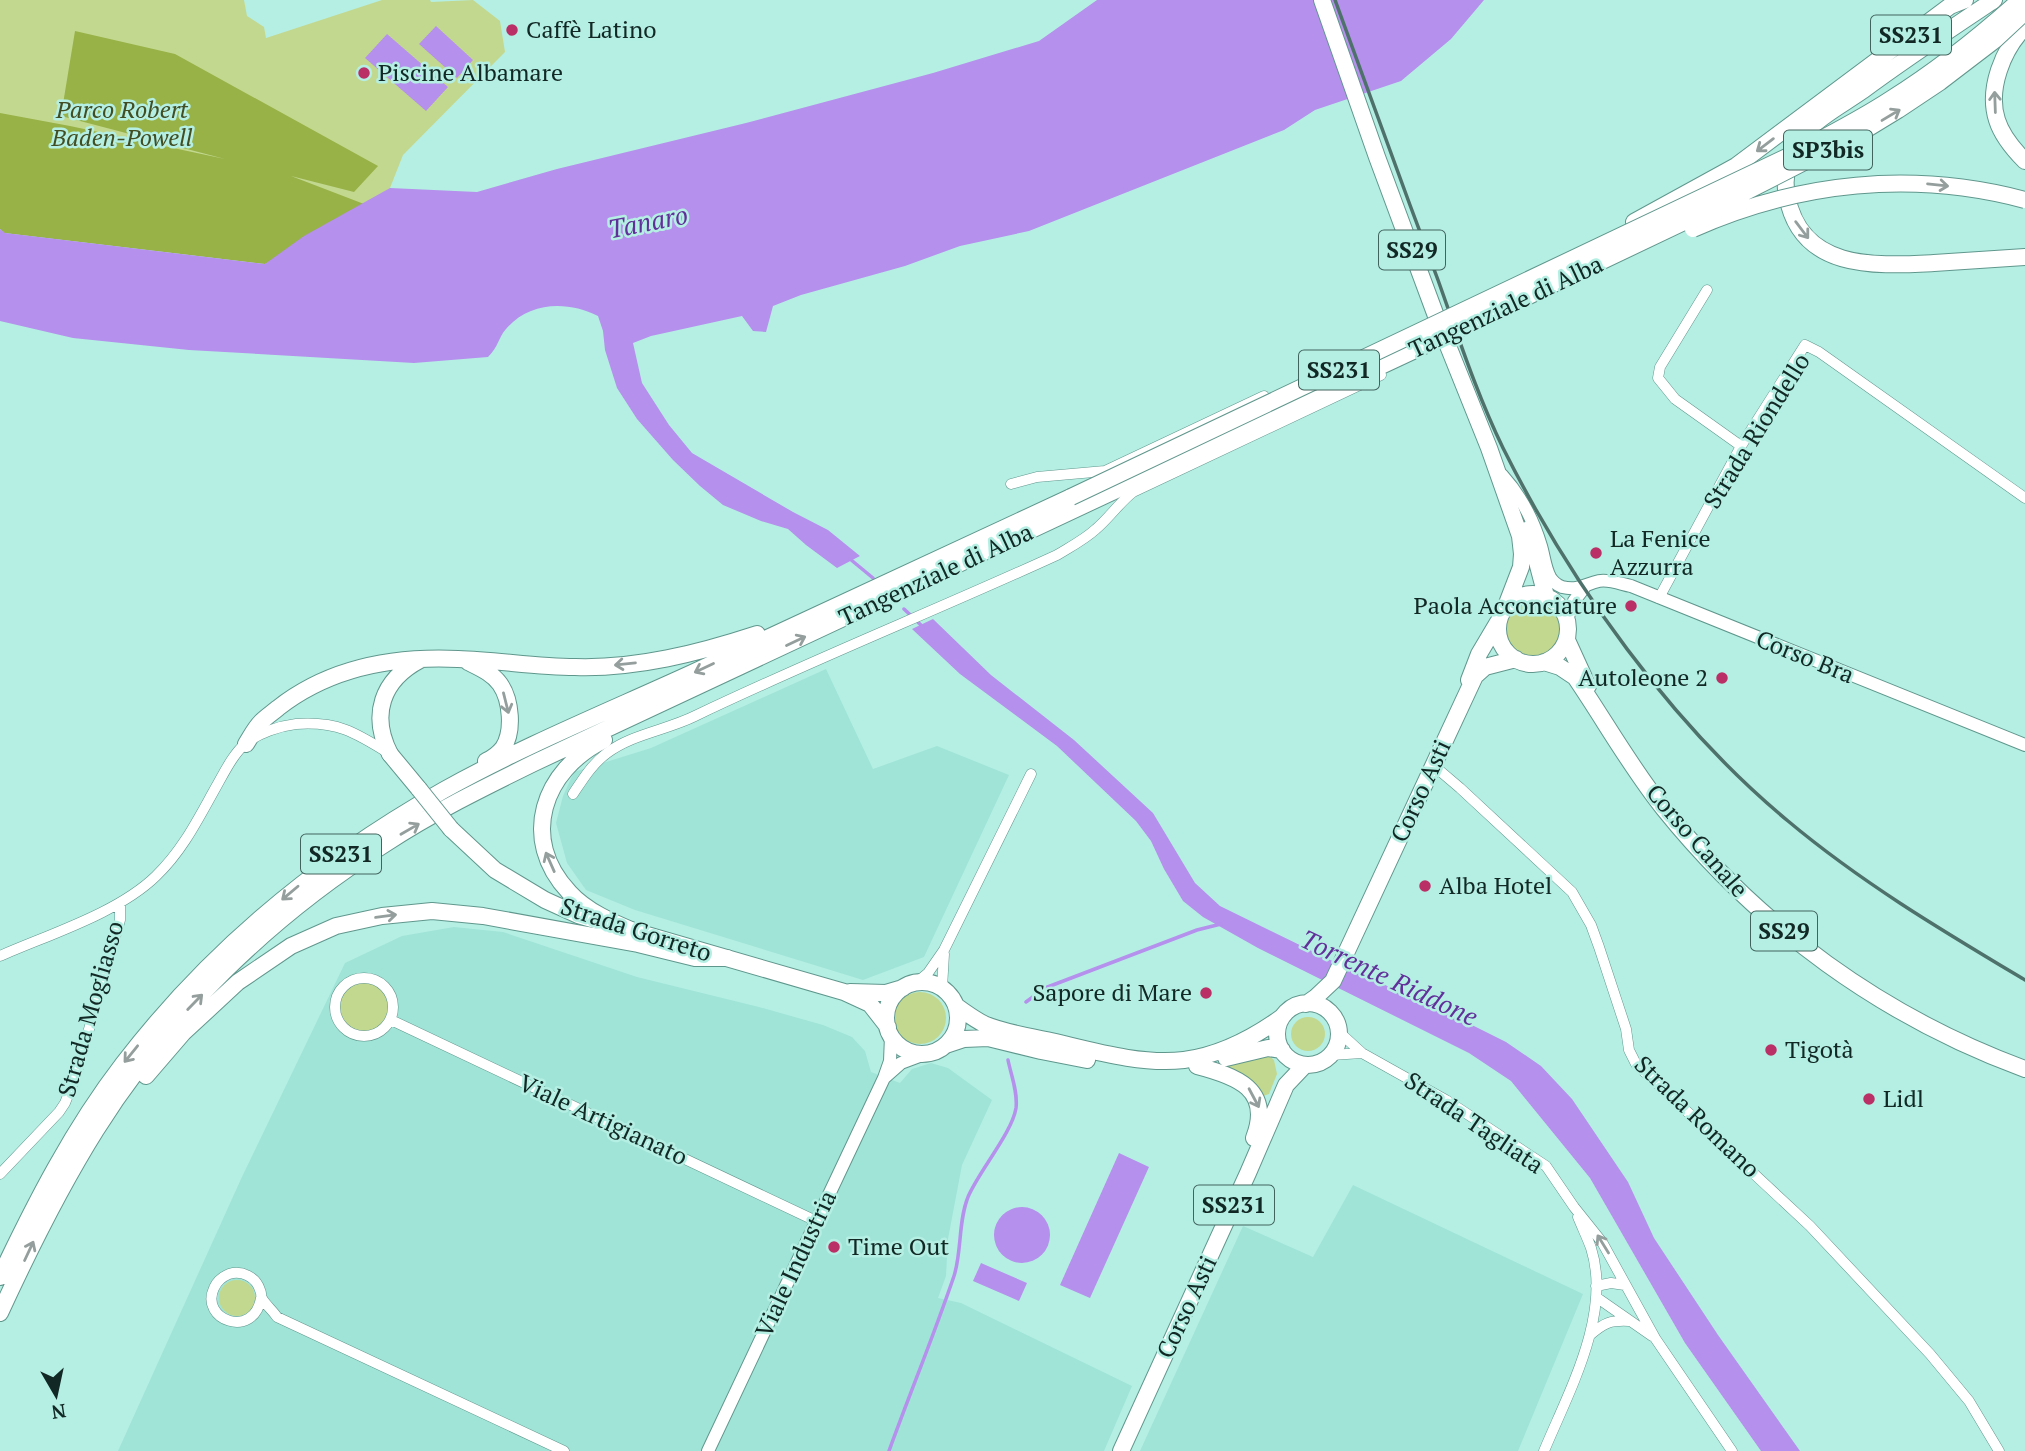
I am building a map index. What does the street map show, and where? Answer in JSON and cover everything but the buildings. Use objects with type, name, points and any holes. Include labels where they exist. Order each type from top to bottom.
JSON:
[{"type":"main road","name":"SS29","points":[[1322,0],[1377,157],[1520,536],[1521,568],[1503,613]]},
{"type":"main road","name":"SS231","points":[[1965,0],[1950,6],[1736,166],[1625,227],[1609,250],[1638,254],[1717,219],[1765,202],[1838,188],[1898,183],[1927,184],[1999,193],[2025,200]]},
{"type":"main road","points":[[1994,0],[1809,129],[1793,151],[1785,171],[1786,191],[1789,208],[1798,227],[1813,244],[1849,261],[1873,265],[2025,257]]},
{"type":"main road","name":"Tangenziale di Alba","points":[[1609,250],[1870,111],[1931,72],[2023,0]]},
{"type":"main road","name":"Tangenziale di Alba","points":[[0,1313],[38,1233],[98,1127],[137,1072],[191,1006],[260,939],[335,877],[385,843],[452,804],[534,762],[734,670],[1074,503],[1609,250],[1787,171],[1857,135],[1940,82],[1995,40],[2025,12]]},
{"type":"main road","points":[[2025,27],[2004,58],[1995,83],[1994,101],[1996,118],[2003,134],[2025,161]]},
{"type":"main road","name":"SS29","points":[[1489,449],[1527,533],[1546,596],[1559,605],[1567,619],[1567,640]]},
{"type":"main road","name":"Tangenziale di Alba","points":[[0,1278],[49,1178],[83,1121],[121,1066],[181,993],[251,926],[326,864],[445,790],[539,743],[1074,503]]},
{"type":"main road","points":[[1516,659],[1507,652],[1501,642],[1498,628],[1503,613],[1520,596],[1546,596]]},
{"type":"main road","points":[[246,744],[261,721],[297,693],[336,675],[365,666],[394,660],[460,659],[575,667],[630,664],[701,651],[833,609]]},
{"type":"main road","name":"Corso Asti","points":[[1456,715],[1479,654],[1503,613]]},
{"type":"main road","points":[[1544,662],[1558,654],[1567,640]]},
{"type":"main road","name":"Corso Canale","points":[[1567,640],[1604,720]]},
{"type":"main road","points":[[445,790],[475,767],[496,756],[504,746],[509,732],[510,718],[501,686],[483,669],[460,659]]},
{"type":"main road","name":"SS29","points":[[1516,659],[1529,664],[1544,662]]},
{"type":"main road","name":"Corso Asti","points":[[1332,984],[1475,676],[1485,667],[1516,659]]},
{"type":"main road","points":[[390,754],[380,721],[384,695],[398,674],[420,660]]},
{"type":"main road","name":"Corso Canale","points":[[1544,662],[1560,667],[1575,677],[1663,808],[1718,872],[1769,919],[1817,956],[1911,1018],[1980,1052],[2025,1069]]},
{"type":"main road","points":[[639,933],[595,913],[570,894],[557,878],[541,839],[541,818],[546,802],[556,781],[570,764],[591,747],[651,718],[734,670]]},
{"type":"main road","name":"Strada Gorreto","points":[[390,754],[451,828],[495,870],[545,900],[578,915],[844,992],[870,1004],[889,1031]]},
{"type":"main road","points":[[75,1166],[183,1033],[238,982],[291,946],[336,926],[382,915],[432,911],[483,916],[638,944],[695,958],[727,958]]},
{"type":"main road","points":[[946,1045],[957,1027],[956,1006],[951,996],[942,988],[925,982],[910,985],[894,996],[886,1016],[889,1031],[897,1044],[915,1053],[936,1051],[964,1039],[988,1038],[1115,1065],[1164,1069],[1197,1066],[1268,1048],[1283,1052],[1291,1060],[1305,1065]]},
{"type":"main road","points":[[1306,1004],[1332,984]]},
{"type":"main road","points":[[1331,1055],[1336,1048],[1332,984]]},
{"type":"main road","name":"Strada Gorreto","points":[[844,992],[886,993],[910,985]]},
{"type":"main road","points":[[956,1006],[984,1024],[1002,1031],[1110,1054],[1163,1061],[1185,1060],[1223,1051],[1264,1030],[1297,1006],[1306,1004],[1321,1006],[1336,1024]]},
{"type":"main road","name":"SS231","points":[[1282,1017],[1277,1034],[1283,1052],[1286,1085]]},
{"type":"main road","name":"SS231","points":[[1286,1085],[1305,1065],[1315,1064],[1331,1055]]},
{"type":"main road","points":[[1179,1324],[1183,1292],[1252,1144],[1261,1112],[1253,1093],[1244,1083],[1227,1074],[1197,1066]]},
{"type":"main road","name":"Corso Asti","points":[[1121,1451],[1286,1085]]},
{"type":"street","points":[[1707,290],[1660,367],[1658,378],[1675,399],[1741,446]]},
{"type":"street","points":[[1011,484],[1037,477],[1105,471],[1436,316]]},
{"type":"street","points":[[573,794],[592,766],[623,743],[686,721],[772,679],[904,624],[1057,555],[1097,528],[1117,505],[1133,492],[1447,343]]},
{"type":"street","name":"Strada Riondello","points":[[1659,597],[1741,446],[1805,345],[1819,352],[2025,498]]},
{"type":"street","name":"Corso Bra","points":[[1502,475],[1520,497],[1529,514],[1551,579],[1563,587],[1584,587],[1607,580],[1631,586],[2025,745]]},
{"type":"street","points":[[1567,619],[1574,601],[1584,587]]},
{"type":"street","name":"Strada Gorreto","points":[[0,956],[120,904],[155,877],[182,847],[227,768],[246,744],[269,730],[289,725],[318,723],[345,728],[390,754]]},
{"type":"street","name":"Strada Romano","points":[[1433,765],[1572,892],[1591,925],[1626,1029],[1629,1050],[1636,1064],[1810,1226],[1938,1363],[1969,1401],[1999,1451]]},
{"type":"street","points":[[910,985],[928,973],[944,950],[1031,774]]},
{"type":"street","name":"Strada Mogliasso","points":[[0,1174],[65,1103],[76,1075],[120,920],[120,904]]},
{"type":"street","points":[[942,988],[944,950]]},
{"type":"street","points":[[365,978],[383,984],[393,1001],[391,1020],[377,1033],[368,1036],[350,1032],[337,1018],[336,999],[340,990],[356,979],[365,978]]},
{"type":"street","name":"Viale Artigianato","points":[[391,1020],[816,1220]]},
{"type":"street","name":"Strada Tagliata","points":[[1336,1024],[1362,1053],[1446,1100],[1546,1166],[1602,1242],[1655,1338],[1732,1451]]},
{"type":"street","name":"Viale Industria","points":[[708,1451],[884,1079],[890,1061],[889,1031]]},
{"type":"street","points":[[1331,1055],[1362,1053]]},
{"type":"street","name":"Viale Industria","points":[[884,1079],[901,1063],[925,1054]]},
{"type":"street","name":"Strada Tagliata","points":[[1544,1451],[1585,1352],[1595,1316],[1596,1286],[1591,1250],[1574,1207]]},
{"type":"street","points":[[277,1317],[235,1322],[220,1316],[212,1302],[215,1286],[227,1275],[243,1274],[256,1283],[261,1298],[277,1317],[564,1451]]},
{"type":"street","points":[[1596,1286],[1611,1283],[1625,1285]]},
{"type":"street","name":"Strada Tagliata","points":[[1596,1297],[1655,1338]]},
{"type":"street","points":[[251,1318],[256,1313],[261,1298]]},
{"type":"street","points":[[1590,1335],[1605,1323],[1618,1320],[1633,1322]]},
{"type":"shaded area","points":[[826,669],[873,769],[937,746],[1009,775],[924,957],[863,980],[635,910],[586,890],[567,863],[556,823],[563,796],[574,772],[651,748]]},
{"type":"shaded area","points":[[454,927],[503,932],[637,977],[823,1025],[852,1037],[865,1051],[871,1072],[900,1083],[912,1069],[931,1063],[948,1068],[992,1100],[962,1165],[948,1239],[946,1276],[938,1298],[961,1303],[1132,1386],[1104,1451],[118,1451],[241,1179],[345,963],[402,936]]},
{"type":"shaded area","points":[[1353,1185],[1583,1294],[1518,1451],[1140,1451],[1243,1226],[1313,1257]]},
{"type":"green space","name":"Parco Robert Baden-Powell","points":[[0,0],[244,0],[247,16],[264,27],[266,38],[382,0],[473,0],[500,21],[505,52],[403,155],[390,188],[265,264],[0,229]]},
{"type":"green space","name":"Parco Robert Baden-Powell","points":[[75,31],[175,54],[378,166],[354,192],[291,176],[364,204],[265,264],[4,233],[0,229],[0,113],[225,159],[61,116]]},
{"type":"green space","points":[[1533,600],[1544,602],[1557,613],[1562,629],[1560,640],[1549,653],[1533,658],[1522,656],[1509,645],[1504,629],[1506,618],[1517,605]]},
{"type":"green space","points":[[363,981],[373,983],[381,989],[387,997],[387,1017],[381,1025],[373,1031],[363,1033],[353,1031],[345,1025],[339,1017],[337,1007],[339,997],[345,989],[353,983]]},
{"type":"green space","points":[[920,992],[930,994],[938,1000],[944,1008],[944,1028],[938,1036],[930,1042],[920,1044],[910,1042],[902,1036],[896,1028],[894,1018],[896,1008],[902,1000],[910,994]]},
{"type":"green space","points":[[1308,1017],[1320,1022],[1325,1034],[1320,1046],[1308,1051],[1296,1046],[1291,1034],[1296,1022]]},
{"type":"green space","points":[[1246,1056],[1269,1056],[1274,1060],[1277,1074],[1269,1094],[1260,1097],[1220,1067]]},
{"type":"green space","points":[[237,1280],[250,1285],[255,1298],[250,1311],[237,1316],[224,1311],[219,1298],[224,1285]]},
{"type":"water","name":"Tanaro","points":[[1097,0],[1484,0],[1451,39],[1401,81],[1315,110],[1284,130],[1029,231],[960,246],[905,266],[801,295],[773,306],[766,332],[753,331],[742,316],[651,336],[633,343],[642,383],[669,425],[692,453],[828,530],[860,556],[837,568],[788,529],[723,505],[673,460],[637,419],[617,388],[598,316],[586,311],[562,306],[538,309],[526,313],[506,329],[488,357],[414,363],[189,350],[73,338],[0,321],[0,229],[5,233],[265,264],[304,236],[390,188],[477,192],[557,169],[746,123],[933,73],[1039,41]]},
{"type":"water","points":[[436,26],[473,60],[457,78],[419,44]]},
{"type":"water","points":[[387,34],[448,87],[426,111],[365,58]]},
{"type":"water","points":[[933,619],[991,675],[1074,740],[1153,813],[1195,883],[1220,906],[1351,970],[1442,1010],[1506,1042],[1541,1066],[1572,1099],[1628,1182],[1654,1238],[1800,1451],[1761,1451],[1685,1343],[1590,1178],[1511,1081],[1469,1053],[1258,948],[1203,917],[1183,901],[1151,841],[1136,821],[1057,746],[960,674],[912,629]]},
{"type":"water","points":[[1119,1153],[1149,1167],[1090,1298],[1060,1285]]},
{"type":"water","points":[[1016,1207],[1028,1207],[1038,1211],[1046,1219],[1050,1235],[1046,1251],[1038,1259],[1028,1263],[1016,1263],[1006,1259],[998,1251],[994,1241],[994,1229],[998,1219],[1006,1211]]},
{"type":"water","points":[[981,1263],[1027,1283],[1019,1301],[973,1281]]},
{"type":"waterway","name":"Torrente Riddone","points":[[850,559],[873,578]]},
{"type":"waterway","name":"Torrente Riddone","points":[[904,609],[923,627]]},
{"type":"waterway","points":[[1026,1002],[1045,988],[1197,930],[1221,924]]},
{"type":"waterway","points":[[889,1451],[954,1276],[968,1197],[1013,1118],[1016,1096],[1008,1060]]},
{"type":"railway","points":[[1335,0],[1485,407],[1530,499],[1592,600],[1664,696],[1745,783],[1788,821],[1874,886],[2025,980]]},
{"type":"place","name":"Caffè Latino","points":[[512,30]]},
{"type":"place","name":"Piscine Albamare","points":[[364,73]]},
{"type":"place","name":"La Fenice Azzurra","points":[[1596,553]]},
{"type":"place","name":"Paola Acconciature","points":[[1631,606]]},
{"type":"place","name":"Autoleone 2","points":[[1722,678]]},
{"type":"place","name":"Alba Hotel","points":[[1425,886]]},
{"type":"place","name":"Sapore di Mare","points":[[1206,993]]},
{"type":"place","name":"Tigotà","points":[[1771,1050]]},
{"type":"place","name":"Lidl","points":[[1869,1099]]},
{"type":"place","name":"Time Out","points":[[834,1247]]}]
